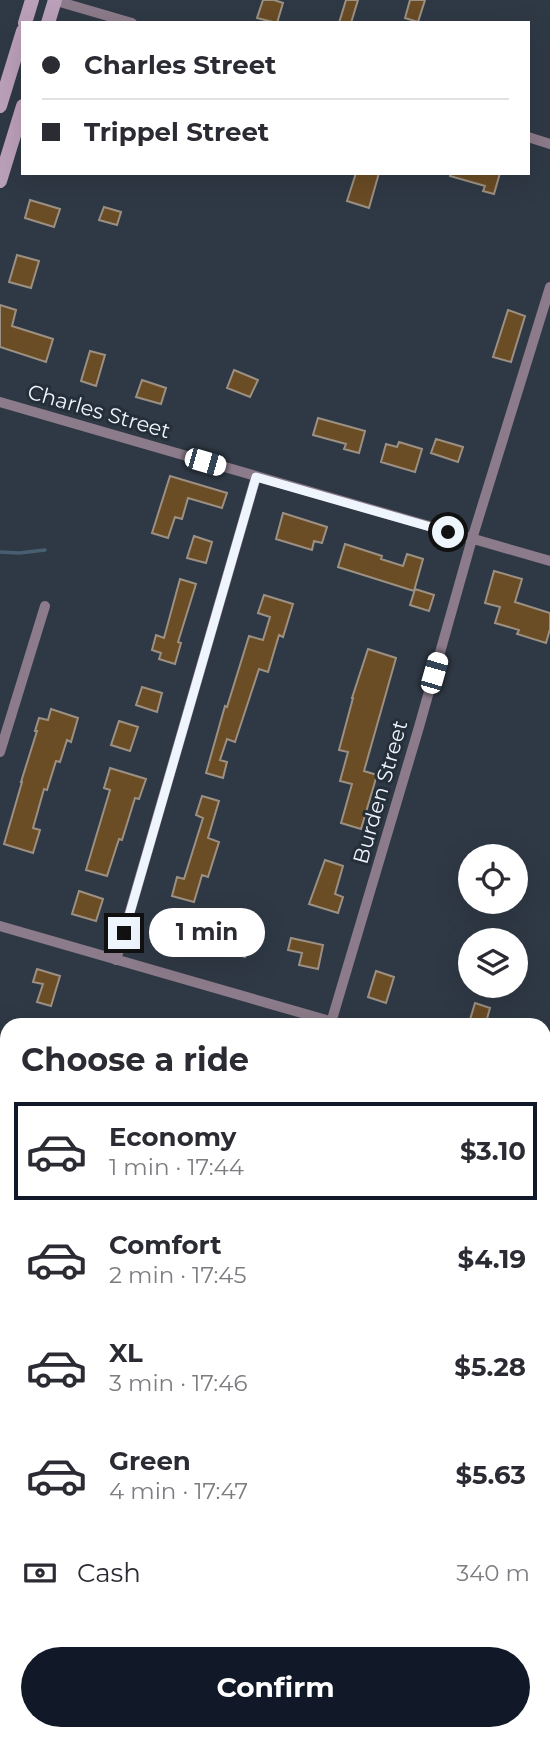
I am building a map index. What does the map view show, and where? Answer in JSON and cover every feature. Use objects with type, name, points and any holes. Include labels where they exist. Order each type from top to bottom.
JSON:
[{"type":"main road","points":[[26,21],[32,0]]},
{"type":"main road","points":[[49,21],[54,0]]},
{"type":"main road","points":[[0,106],[21,38]]},
{"type":"main road","points":[[0,181],[21,113]]},
{"type":"street","points":[[54,0],[125,21]]},
{"type":"street","points":[[530,139],[550,144]]},
{"type":"street","name":"Burden Street","points":[[332,1018],[472,539],[550,287]]},
{"type":"street","name":"Charles Street","points":[[0,402],[550,561]]},
{"type":"street","points":[[116,960],[256,477]]},
{"type":"street","points":[[0,752],[46,607]]},
{"type":"street","points":[[0,926],[314,1018]]},
{"type":"building","points":[[263,0],[283,3],[278,21],[257,18]]},
{"type":"building","points":[[346,0],[358,0],[352,21],[340,21]]},
{"type":"building","points":[[410,0],[425,0],[418,21],[405,18]]},
{"type":"building","points":[[355,175],[378,175],[369,208],[347,201]]},
{"type":"building","points":[[499,175],[494,194],[483,191],[485,186],[450,176]]},
{"type":"building","points":[[30,200],[60,209],[54,227],[25,218]]},
{"type":"building","points":[[104,207],[121,212],[117,225],[99,220]]},
{"type":"building","points":[[17,255],[39,261],[31,288],[9,282]]},
{"type":"building","points":[[0,305],[16,310],[12,326],[53,339],[46,362],[0,347]]},
{"type":"building","points":[[508,310],[525,316],[511,362],[493,357]]},
{"type":"building","points":[[90,351],[105,355],[96,386],[81,381]]},
{"type":"building","points":[[234,370],[258,380],[250,397],[227,388]]},
{"type":"building","points":[[142,380],[166,388],[161,404],[136,397]]},
{"type":"building","points":[[318,418],[365,431],[359,453],[344,449],[346,444],[313,435]]},
{"type":"building","points":[[436,439],[463,447],[458,462],[431,453]]},
{"type":"building","points":[[399,442],[422,449],[415,472],[381,462],[386,444],[397,447]]},
{"type":"building","points":[[170,476],[227,493],[222,508],[188,498],[182,519],[175,517],[168,538],[152,533]]},
{"type":"building","points":[[283,513],[327,527],[322,543],[314,541],[312,550],[276,539]]},
{"type":"building","points":[[194,536],[212,542],[206,563],[187,558]]},
{"type":"building","points":[[345,544],[403,566],[407,554],[423,559],[414,591],[338,567]]},
{"type":"building","points":[[494,571],[522,579],[515,602],[550,613],[550,629],[546,643],[517,634],[519,630],[495,623],[500,607],[485,603]]},
{"type":"building","points":[[180,579],[196,584],[178,642],[181,643],[175,664],[159,659],[161,653],[152,650],[156,635],[164,638]]},
{"type":"building","points":[[415,589],[434,595],[429,611],[410,605]]},
{"type":"building","points":[[264,595],[293,604],[283,637],[279,635],[268,672],[259,669],[235,742],[227,739],[220,760],[227,762],[223,778],[206,773],[249,636],[263,640],[270,617],[258,613]]},
{"type":"building","points":[[368,649],[396,658],[364,771],[377,775],[361,829],[341,823],[352,784],[340,781],[348,752],[339,750]]},
{"type":"building","points":[[142,687],[162,693],[157,712],[136,705]]},
{"type":"building","points":[[51,709],[78,718],[71,742],[67,740],[60,762],[56,761],[47,790],[44,789],[33,828],[40,830],[33,853],[4,844],[39,718],[48,720]]},
{"type":"building","points":[[119,721],[138,727],[130,751],[111,745]]},
{"type":"building","points":[[110,768],[146,779],[139,799],[135,798],[107,876],[86,870],[110,790],[104,788]]},
{"type":"building","points":[[202,796],[219,801],[208,838],[219,842],[208,877],[202,875],[194,902],[172,896],[177,877],[184,879],[203,818],[196,815]]},
{"type":"building","points":[[325,860],[343,866],[335,894],[343,897],[338,913],[309,904]]},
{"type":"building","points":[[79,891],[103,899],[96,921],[72,914]]},
{"type":"building","points":[[160,921],[182,928],[177,944],[156,937]]},
{"type":"building","points":[[228,934],[250,941],[245,957],[223,950]]},
{"type":"building","points":[[291,938],[323,945],[318,969],[299,965],[302,953],[288,950]]},
{"type":"building","points":[[37,969],[60,976],[51,1006],[37,1002],[43,984],[33,982]]},
{"type":"building","points":[[376,971],[394,977],[386,1003],[368,997]]},
{"type":"building","points":[[475,1003],[490,1008],[487,1018],[470,1018]]},
{"type":"waterway","points":[[0,552],[45,550]]},
{"type":"route","points":[[124,933],[256,477],[448,532]]}]
